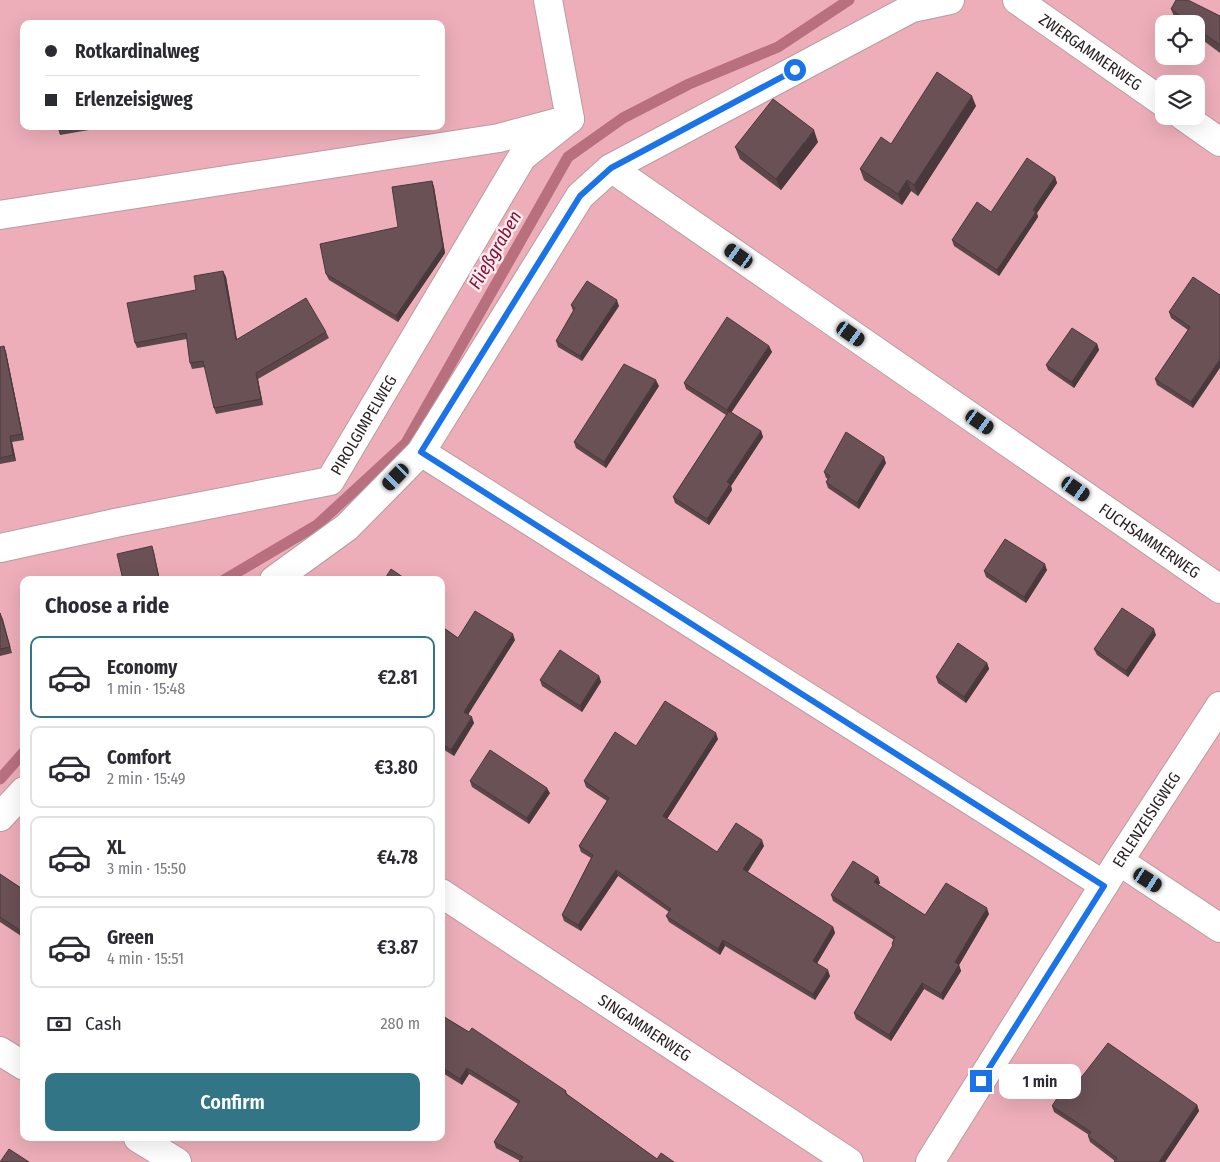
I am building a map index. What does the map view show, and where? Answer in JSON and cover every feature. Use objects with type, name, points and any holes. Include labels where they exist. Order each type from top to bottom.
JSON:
[{"type":"lane","points":[[0,215],[499,138],[570,119],[548,0]]},
{"type":"lane","points":[[280,576],[347,528],[421,452],[580,196],[611,168],[912,8],[950,0]]},
{"type":"lane","name":"ZWERGAMMERWEG","points":[[1016,0],[1155,97]]},
{"type":"lane","name":"PIROLGIMPELWEG","points":[[0,548],[120,522],[330,481],[522,157],[570,119]]},
{"type":"lane","points":[[1196,125],[1220,142]]},
{"type":"lane","name":"FUCHSAMMERWEG","points":[[611,168],[1220,589]]},
{"type":"lane","points":[[421,452],[1104,886]]},
{"type":"lane","name":"ERLENZEISIGWEG","points":[[930,1162],[1119,861],[1220,706]]},
{"type":"lane","points":[[0,817],[20,795]]},
{"type":"lane","points":[[1119,861],[1220,928]]},
{"type":"lane","name":"SINGAMMERWEG","points":[[445,896],[849,1162]]},
{"type":"lane","points":[[0,1051],[20,1064]]},
{"type":"lane","points":[[143,1141],[177,1162]]},
{"type":"shaded area","points":[[0,0],[1220,0],[1220,1162],[0,1162]]},
{"type":"building","points":[[1176,0],[1188,0],[1220,16],[1220,45],[1205,34],[1205,15],[1179,15],[1171,9]]},
{"type":"building","points":[[937,72],[972,96],[914,185],[907,180],[898,194],[860,169],[881,137],[891,144]]},
{"type":"building","points":[[773,99],[814,130],[776,179],[735,147]]},
{"type":"building","points":[[1027,158],[1055,177],[1033,210],[1036,212],[997,270],[952,240],[977,202],[991,212]]},
{"type":"building","points":[[432,181],[443,247],[396,316],[326,274],[320,244],[398,227],[392,187]]},
{"type":"building","points":[[223,271],[236,340],[306,298],[326,332],[256,373],[261,399],[214,408],[203,361],[190,363],[186,333],[135,343],[127,303],[196,290],[194,276]]},
{"type":"building","points":[[1193,277],[1220,295],[1220,359],[1191,402],[1155,379],[1190,327],[1169,312]]},
{"type":"building","points":[[587,281],[617,300],[580,356],[556,341],[575,308],[571,305]]},
{"type":"building","points":[[727,317],[769,346],[727,410],[684,383]]},
{"type":"building","points":[[1072,328],[1097,344],[1072,382],[1046,365]]},
{"type":"building","points":[[4,346],[22,434],[10,436],[13,455],[0,458],[0,347]]},
{"type":"building","points":[[624,364],[656,380],[604,462],[574,442]]},
{"type":"building","points":[[729,411],[761,431],[727,482],[730,484],[707,519],[673,497]]},
{"type":"building","points":[[846,432],[884,457],[857,503],[826,482],[830,476],[824,472]]},
{"type":"building","points":[[1005,539],[1045,564],[1024,597],[984,571]]},
{"type":"building","points":[[152,546],[158,576],[122,576],[117,554]]},
{"type":"building","points":[[391,569],[401,576],[387,576]]},
{"type":"building","points":[[1122,608],[1154,629],[1126,671],[1094,649]]},
{"type":"building","points":[[475,611],[513,634],[464,712],[472,717],[451,750],[445,746],[445,629],[458,638]]},
{"type":"building","points":[[0,613],[10,647],[0,649]]},
{"type":"building","points":[[958,643],[987,663],[964,697],[936,677]]},
{"type":"building","points":[[560,650],[599,676],[580,706],[540,680]]},
{"type":"building","points":[[665,701],[716,733],[663,816],[717,852],[736,823],[762,840],[743,869],[833,927],[813,961],[828,970],[813,994],[723,940],[718,949],[666,916],[671,909],[616,870],[578,925],[562,915],[593,855],[579,846],[609,798],[584,781],[615,732],[636,746]]},
{"type":"building","points":[[490,750],[547,788],[527,818],[470,781]]},
{"type":"building","points":[[853,861],[878,877],[874,882],[925,915],[946,883],[987,908],[955,962],[959,965],[941,994],[922,983],[889,1035],[854,1013],[893,945],[895,937],[831,895]]},
{"type":"building","points":[[0,874],[20,887],[20,930],[0,917]]},
{"type":"building","points":[[445,1017],[469,1032],[472,1028],[566,1091],[565,1093],[657,1159],[661,1153],[674,1162],[519,1162],[523,1157],[494,1142],[520,1101],[467,1068],[460,1079],[445,1070]]},
{"type":"building","points":[[1108,1043],[1197,1105],[1159,1162],[1114,1162],[1117,1158],[1088,1136],[1091,1132],[1052,1106],[1073,1074],[1080,1079]]},
{"type":"building","points":[[9,1149],[29,1162],[0,1162]]},
{"type":"waterway","name":"Fließgraben","points":[[231,576],[317,525],[406,443],[568,157],[623,118],[689,84],[778,47],[849,0]]},
{"type":"waterway","name":"Fließgraben","points":[[0,779],[20,756]]},
{"type":"route","points":[[795,70],[611,168],[580,196],[421,452],[1104,886],[981,1081]]}]
